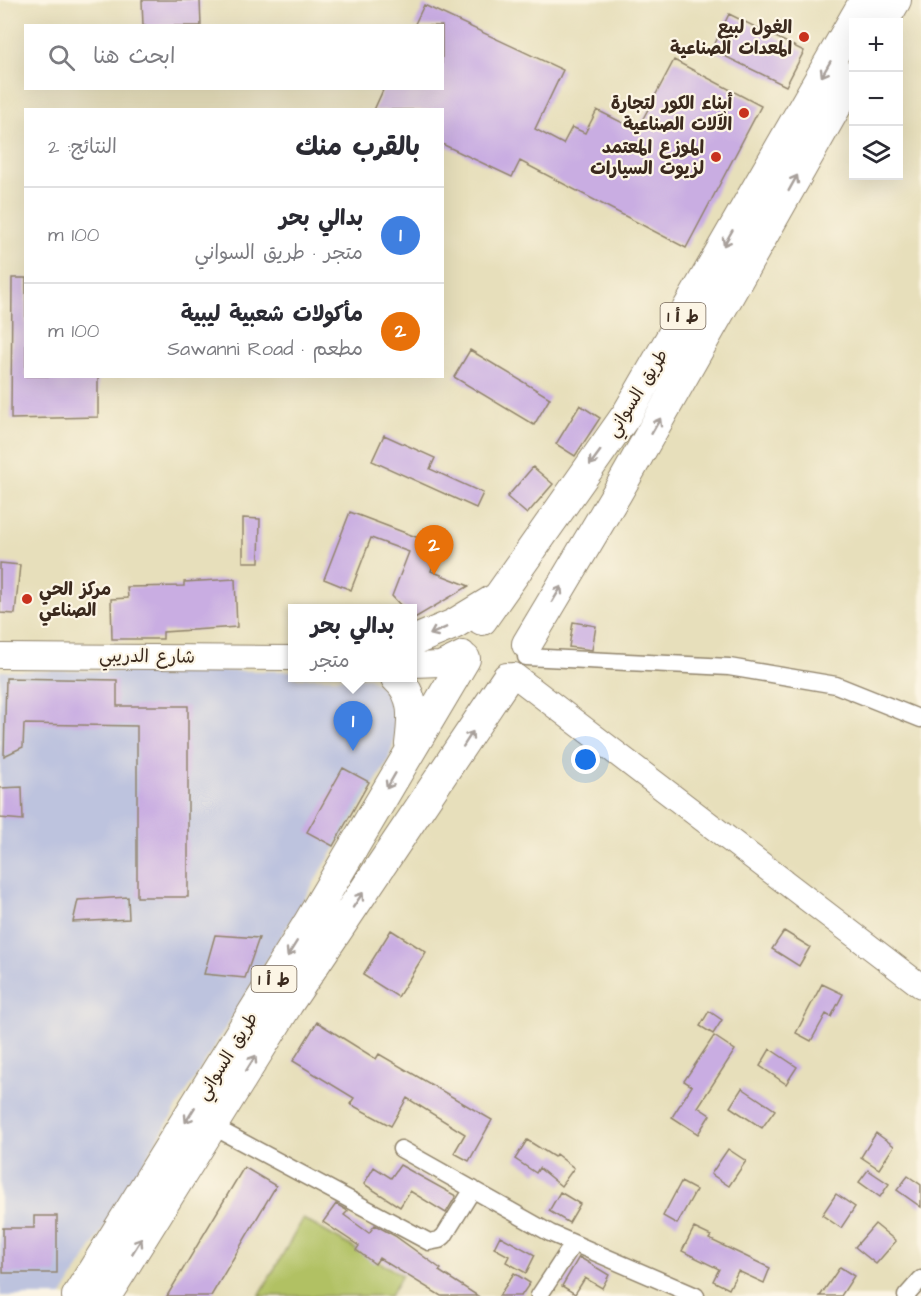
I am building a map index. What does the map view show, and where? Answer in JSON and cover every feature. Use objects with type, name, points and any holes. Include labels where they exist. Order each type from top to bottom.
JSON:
[{"type":"highway","name":"طريق السواني","points":[[490,609],[627,414],[865,0]]},
{"type":"highway","points":[[885,18],[896,0]]},
{"type":"highway","name":"طريق السواني","points":[[106,1296],[288,1004],[518,664],[849,84]]},
{"type":"highway","points":[[417,639],[490,609]]},
{"type":"highway","points":[[490,609],[496,617],[510,621],[521,631],[518,664],[485,680],[472,672],[464,656],[467,633],[490,609]]},
{"type":"highway","name":"طريق السواني","points":[[77,1296],[309,922],[464,656]]},
{"type":"highway","points":[[399,682],[408,693],[412,706],[410,748]]},
{"type":"street","name":"شارع الدريبي","points":[[0,656],[288,658]]},
{"type":"street","points":[[417,665],[440,664],[464,656]]},
{"type":"street","points":[[518,664],[729,667],[836,685],[921,718]]},
{"type":"street","points":[[518,664],[921,986]]},
{"type":"street","points":[[212,1126],[429,1242],[439,1240],[444,1236],[473,1189]]},
{"type":"street","points":[[401,1149],[573,1244],[696,1296]]},
{"type":"street","points":[[539,1296],[573,1244]]},
{"type":"street","points":[[906,1296],[921,1279]]},
{"type":"shaded area","points":[[0,671],[288,671],[288,682],[376,682],[382,686],[395,712],[395,738],[388,761],[62,1296],[0,1296]]},
{"type":"green space","points":[[303,1219],[402,1275],[390,1296],[259,1296]]},
{"type":"building","points":[[142,0],[200,0],[201,24],[143,24]]},
{"type":"building","points":[[424,5],[563,70],[535,129],[563,144],[572,127],[585,133],[597,110],[637,130],[674,60],[761,106],[686,248],[520,161],[512,177],[444,145],[444,108],[375,108],[383,90],[444,90],[444,24],[415,24]]},
{"type":"building","points":[[729,14],[804,51],[786,86],[712,50]]},
{"type":"building","points":[[12,278],[24,278],[24,378],[98,378],[98,417],[11,419]]},
{"type":"building","points":[[470,350],[550,398],[534,425],[454,377]]},
{"type":"building","points":[[580,405],[600,418],[575,456],[556,444]]},
{"type":"building","points":[[384,435],[435,458],[430,469],[483,493],[476,508],[372,461]]},
{"type":"building","points":[[533,467],[553,484],[527,514],[507,497]]},
{"type":"building","points":[[350,512],[440,546],[431,571],[469,586],[417,617],[417,604],[399,604],[392,596],[409,552],[371,538],[351,590],[324,579]]},
{"type":"building","points":[[243,518],[260,519],[259,562],[243,562]]},
{"type":"building","points":[[0,563],[20,565],[15,614],[0,613]]},
{"type":"building","points":[[235,579],[237,627],[163,632],[163,639],[112,639],[111,599],[128,598],[127,587],[184,586],[184,582]]},
{"type":"building","points":[[573,622],[596,626],[592,650],[569,647]]},
{"type":"building","points":[[6,678],[117,680],[117,706],[188,706],[188,897],[137,897],[137,726],[24,724],[23,747],[4,756]]},
{"type":"building","points":[[343,768],[369,782],[333,846],[307,832]]},
{"type":"building","points":[[22,787],[23,820],[0,818],[0,788]]},
{"type":"building","points":[[128,897],[129,919],[73,922],[78,900]]},
{"type":"building","points":[[391,930],[426,952],[398,997],[363,975]]},
{"type":"building","points":[[784,931],[810,947],[799,966],[772,949]]},
{"type":"building","points":[[215,935],[259,938],[245,978],[204,974]]},
{"type":"building","points":[[822,984],[843,994],[831,1017],[826,1014],[811,1041],[796,1033]]},
{"type":"building","points":[[709,1011],[722,1020],[713,1034],[700,1026]]},
{"type":"building","points":[[317,1022],[376,1059],[379,1054],[492,1120],[469,1161],[454,1153],[465,1134],[407,1098],[391,1126],[350,1104],[354,1098],[293,1061]]},
{"type":"building","points":[[714,1036],[735,1050],[698,1107],[710,1115],[698,1134],[672,1117],[692,1086],[684,1081]]},
{"type":"building","points":[[770,1049],[797,1067],[786,1084],[760,1066]]},
{"type":"building","points":[[742,1088],[775,1110],[762,1128],[730,1107]]},
{"type":"building","points":[[876,1133],[894,1146],[879,1169],[861,1157]]},
{"type":"building","points":[[527,1140],[554,1157],[556,1154],[574,1168],[561,1186],[539,1168],[536,1173],[515,1159]]},
{"type":"building","points":[[728,1149],[746,1161],[729,1186],[711,1174]]},
{"type":"building","points":[[400,1165],[456,1196],[446,1213],[410,1191],[400,1207],[364,1184],[374,1167],[391,1178]]},
{"type":"building","points":[[244,1167],[276,1186],[211,1296],[167,1296]]},
{"type":"building","points":[[868,1170],[889,1184],[880,1197],[859,1182]]},
{"type":"building","points":[[908,1176],[921,1185],[921,1207],[897,1190]]},
{"type":"building","points":[[681,1182],[696,1190],[677,1224],[663,1216]]},
{"type":"building","points":[[560,1192],[580,1204],[569,1223],[549,1211]]},
{"type":"building","points":[[836,1194],[855,1207],[841,1228],[822,1215]]},
{"type":"building","points":[[336,1204],[348,1211],[344,1215],[369,1233],[375,1225],[395,1236],[441,1269],[439,1271],[478,1296],[441,1296],[379,1258],[375,1264],[356,1250],[359,1246],[323,1222]]},
{"type":"building","points":[[34,1216],[57,1216],[57,1273],[3,1273],[3,1228],[34,1228]]},
{"type":"building","points":[[875,1224],[896,1241],[876,1264],[855,1247]]},
{"type":"building","points":[[694,1228],[711,1236],[709,1239],[770,1268],[764,1283],[738,1271],[729,1289],[713,1281],[719,1269],[682,1251]]},
{"type":"building","points":[[500,1236],[535,1255],[526,1273],[506,1262],[509,1256],[494,1248]]},
{"type":"building","points":[[579,1257],[609,1275],[602,1288],[585,1278],[575,1294],[562,1286]]},
{"type":"building","points":[[840,1267],[854,1276],[841,1296],[820,1296]]},
{"type":"building","points":[[514,1273],[530,1283],[521,1296],[499,1296]]},
{"type":"place","name":"الغول لبيع المعدات الصناعية","points":[[804,37]]},
{"type":"place","name":"أبناء الكور لتجارة الاَلات الصناعية","points":[[744,113]]},
{"type":"place","name":"الموزع المعتمد لزيوت السيارات","points":[[716,157]]},
{"type":"place","name":"مأكولات شعبية ليبية","points":[[434,575]]},
{"type":"place","name":"مركز الحي الصناعي","points":[[27,599]]},
{"type":"place","name":"بدالي بحر","points":[[353,751]]}]
